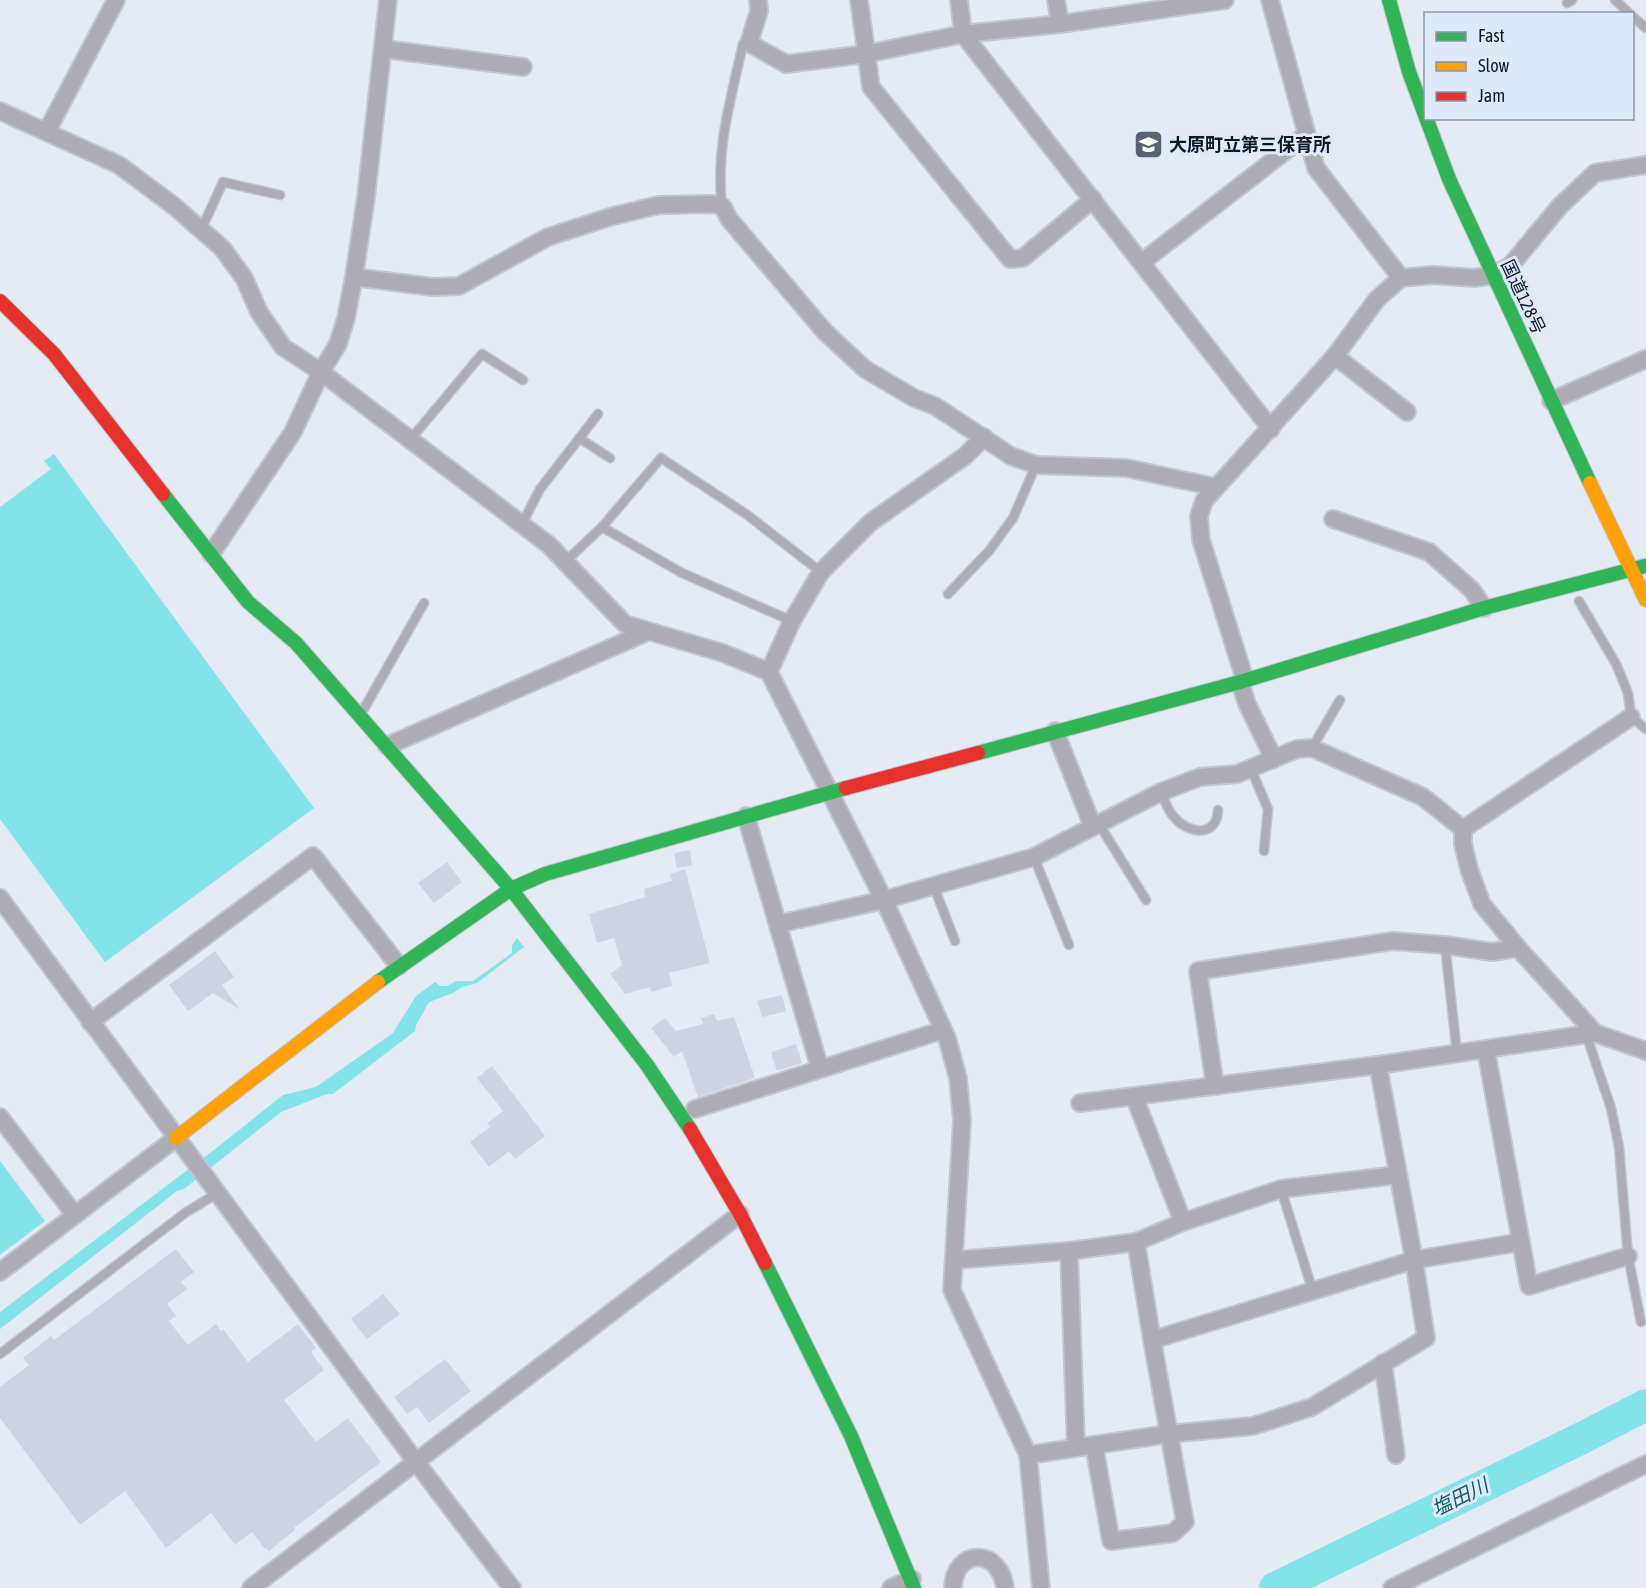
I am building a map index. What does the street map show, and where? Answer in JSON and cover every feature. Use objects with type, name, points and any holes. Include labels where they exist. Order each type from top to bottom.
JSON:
[{"type":"main road","name":"国道128号","points":[[1389,0],[1409,72],[1424,115]]},
{"type":"main road","name":"国道128号","points":[[1426,120],[1449,179],[1493,275],[1646,600]]},
{"type":"main road","points":[[0,301],[54,354],[248,602],[296,643],[511,889],[647,1065],[700,1143],[740,1214],[851,1436],[913,1583]]},
{"type":"main road","points":[[176,1138],[399,966],[511,889],[545,874],[829,793],[1242,681],[1484,608],[1646,566]]},
{"type":"street","points":[[47,131],[116,0]]},
{"type":"street","points":[[212,554],[293,432],[321,372],[338,344],[354,277],[366,197],[388,0]]},
{"type":"street","points":[[758,0],[759,11],[749,43],[786,64],[866,54],[963,34],[1059,24],[1154,5],[1225,0]]},
{"type":"street","points":[[860,0],[871,87],[1010,259],[1023,258],[1093,199]]},
{"type":"street","points":[[959,0],[963,34],[1270,429]]},
{"type":"street","points":[[1056,0],[1059,24]]},
{"type":"street","points":[[1270,0],[1316,168],[1401,278]]},
{"type":"street","points":[[384,49],[523,66]]},
{"type":"street","points":[[0,111],[119,165],[174,206],[222,248],[238,271],[259,312],[283,347],[321,372],[549,545],[625,624],[723,653],[769,672],[884,900],[943,1029],[958,1078],[962,1120],[952,1290],[1028,1455],[1041,1588]]},
{"type":"street","points":[[1142,262],[1306,135]]},
{"type":"street","points":[[1274,759],[1247,704],[1201,540],[1199,516],[1204,501],[1335,356],[1377,299],[1401,278],[1433,275],[1474,278],[1493,275],[1510,266],[1560,206],[1595,173],[1646,165]]},
{"type":"street","points":[[354,277],[433,287],[459,286],[548,237],[613,216],[659,205],[715,204],[723,207],[729,219],[825,332],[865,369],[914,398],[935,406],[1011,456],[1036,465],[1126,468],[1215,487]]},
{"type":"street","points":[[1335,356],[1407,412]]},
{"type":"street","points":[[1551,401],[1645,363]]},
{"type":"street","points":[[769,672],[792,621],[821,572],[871,522],[965,456],[984,437]]},
{"type":"street","points":[[1333,519],[1429,552],[1472,590],[1484,608]]},
{"type":"street","points":[[387,746],[647,632]]},
{"type":"street","points":[[1463,829],[1631,717]]},
{"type":"street","points":[[1055,732],[1096,826]]},
{"type":"street","points":[[778,924],[934,887],[1034,857],[1161,792],[1200,777],[1237,774],[1297,749],[1312,748],[1424,797],[1463,829]]},
{"type":"street","points":[[746,816],[820,1069]]},
{"type":"street","points":[[1463,829],[1463,844],[1469,869],[1482,904],[1591,1034]]},
{"type":"street","points":[[90,1022],[313,856],[399,966]]},
{"type":"street","points":[[0,898],[215,1192],[512,1588]]},
{"type":"street","points":[[1215,1086],[1198,971],[1393,941],[1492,952],[1518,948]]},
{"type":"street","points":[[695,1110],[943,1029]]},
{"type":"street","points":[[1080,1103],[1378,1065],[1591,1034],[1646,1051]]},
{"type":"street","points":[[1486,1050],[1529,1286],[1628,1256]]},
{"type":"street","points":[[1028,1455],[1168,1434],[1253,1426],[1312,1407],[1426,1338],[1378,1065]]},
{"type":"street","points":[[1134,1096],[1183,1222]]},
{"type":"street","points":[[0,1117],[75,1215]]},
{"type":"street","points":[[0,1272],[176,1138]]},
{"type":"street","points":[[954,1260],[1069,1251],[1136,1242],[1183,1222],[1281,1189],[1397,1175]]},
{"type":"street","points":[[251,1588],[740,1214]]},
{"type":"street","points":[[1094,1445],[1111,1541],[1173,1533],[1185,1522],[1136,1242]]},
{"type":"street","points":[[1152,1340],[1414,1260],[1521,1242]]},
{"type":"street","points":[[1069,1251],[1076,1447]]},
{"type":"street","points":[[1383,1364],[1396,1455]]},
{"type":"street","points":[[1392,1588],[1646,1464]]},
{"type":"street","points":[[953,1588],[953,1577],[958,1569],[968,1560],[982,1558],[996,1564],[1004,1575],[1005,1588]]},
{"type":"street","points":[[891,1588],[913,1583]]},
{"type":"lane","points":[[1615,0],[1628,12]]},
{"type":"lane","points":[[1634,18],[1646,28]]},
{"type":"lane","points":[[723,207],[719,184],[722,143],[743,44],[749,43]]},
{"type":"lane","points":[[201,230],[223,182],[280,195]]},
{"type":"lane","points":[[410,441],[482,354],[524,380]]},
{"type":"lane","points":[[522,524],[540,489],[598,414]]},
{"type":"lane","points":[[579,438],[610,458]]},
{"type":"lane","points":[[566,561],[602,527],[661,458],[746,514],[821,572]]},
{"type":"lane","points":[[948,594],[989,551],[1013,519],[1036,465]]},
{"type":"lane","points":[[602,527],[682,573],[792,621]]},
{"type":"lane","points":[[1580,601],[1616,664],[1628,693],[1631,717],[1646,729]]},
{"type":"lane","points":[[360,715],[424,603]]},
{"type":"lane","points":[[1312,748],[1340,700]]},
{"type":"lane","points":[[1251,769],[1269,808],[1264,851]]},
{"type":"lane","points":[[1161,792],[1172,816],[1184,826],[1198,831],[1210,828],[1217,820],[1218,810]]},
{"type":"lane","points":[[1096,826],[1146,900]]},
{"type":"lane","points":[[1034,857],[1069,945]]},
{"type":"lane","points":[[934,887],[955,941]]},
{"type":"lane","points":[[1445,945],[1456,1053]]},
{"type":"lane","points":[[1591,1034],[1619,1147],[1628,1256],[1641,1322]]},
{"type":"lane","points":[[1281,1189],[1313,1292]]},
{"type":"lane","points":[[0,1354],[215,1192]]},
{"type":"water","points":[[54,454],[314,808],[105,962],[0,819],[0,507],[51,469],[44,461]]},
{"type":"water","points":[[517,938],[524,947],[477,983],[462,987],[429,1002],[415,1031],[333,1094],[327,1094],[281,1112],[0,1329],[0,1312],[283,1095],[316,1087],[393,1033],[416,996],[435,982],[440,986],[447,986],[456,981],[473,981],[512,953],[512,945]]},
{"type":"water","points":[[0,1161],[45,1221],[0,1255]]},
{"type":"building","points":[[690,850],[692,865],[677,868],[674,853]]},
{"type":"building","points":[[447,862],[462,882],[434,903],[418,883]]},
{"type":"building","points":[[685,869],[710,963],[669,973],[672,986],[651,992],[650,987],[625,994],[610,974],[622,965],[614,938],[597,943],[589,914],[645,897],[644,889],[672,881],[670,874]]},
{"type":"building","points":[[215,951],[234,977],[222,985],[239,1009],[213,993],[188,1011],[169,985]]},
{"type":"building","points":[[782,995],[786,1011],[762,1017],[757,1001]]},
{"type":"building","points":[[714,1014],[717,1021],[734,1017],[755,1078],[698,1097],[682,1051],[674,1057],[651,1028],[665,1018],[676,1031],[703,1024],[701,1018]]},
{"type":"building","points":[[796,1044],[802,1063],[777,1071],[771,1052]]},
{"type":"building","points":[[492,1066],[545,1136],[515,1159],[509,1151],[489,1167],[470,1142],[490,1127],[487,1123],[503,1111],[477,1078]]},
{"type":"building","points":[[176,1249],[194,1272],[181,1282],[187,1289],[167,1304],[176,1316],[169,1321],[188,1345],[216,1324],[221,1331],[223,1329],[248,1362],[298,1324],[316,1348],[311,1352],[324,1370],[284,1400],[316,1442],[348,1418],[381,1462],[294,1528],[295,1530],[269,1551],[252,1532],[235,1545],[211,1513],[166,1548],[125,1491],[80,1525],[0,1418],[0,1387],[29,1365],[23,1358],[51,1336],[54,1340]]},
{"type":"building","points":[[383,1294],[400,1314],[367,1339],[351,1319]]},
{"type":"building","points":[[445,1359],[471,1391],[429,1423],[417,1407],[407,1414],[394,1397]]},
{"type":"waterway","name":"塩田川","points":[[1275,1588],[1646,1405]]},
{"type":"traffic: fast","points":[[1389,0],[1409,72],[1424,112]]},
{"type":"traffic: fast","points":[[1427,120],[1449,179],[1590,483]]},
{"type":"traffic: fast","points":[[163,494],[248,602],[296,643],[511,889],[647,1065],[690,1129]]},
{"type":"traffic: fast","points":[[978,753],[1240,682],[1484,608],[1645,566]]},
{"type":"traffic: fast","points":[[378,982],[511,889],[545,874],[846,788]]},
{"type":"traffic: fast","points":[[765,1263],[851,1436],[914,1588]]},
{"type":"traffic: slow","points":[[1590,483],[1646,600]]},
{"type":"traffic: slow","points":[[176,1138],[378,982]]},
{"type":"traffic: jam","points":[[0,301],[54,354],[163,494]]},
{"type":"traffic: jam","points":[[846,788],[978,753]]},
{"type":"traffic: jam","points":[[690,1129],[740,1214],[765,1263]]},
{"type":"place","name":"大原町立第三保育所","points":[[1148,145]]}]
